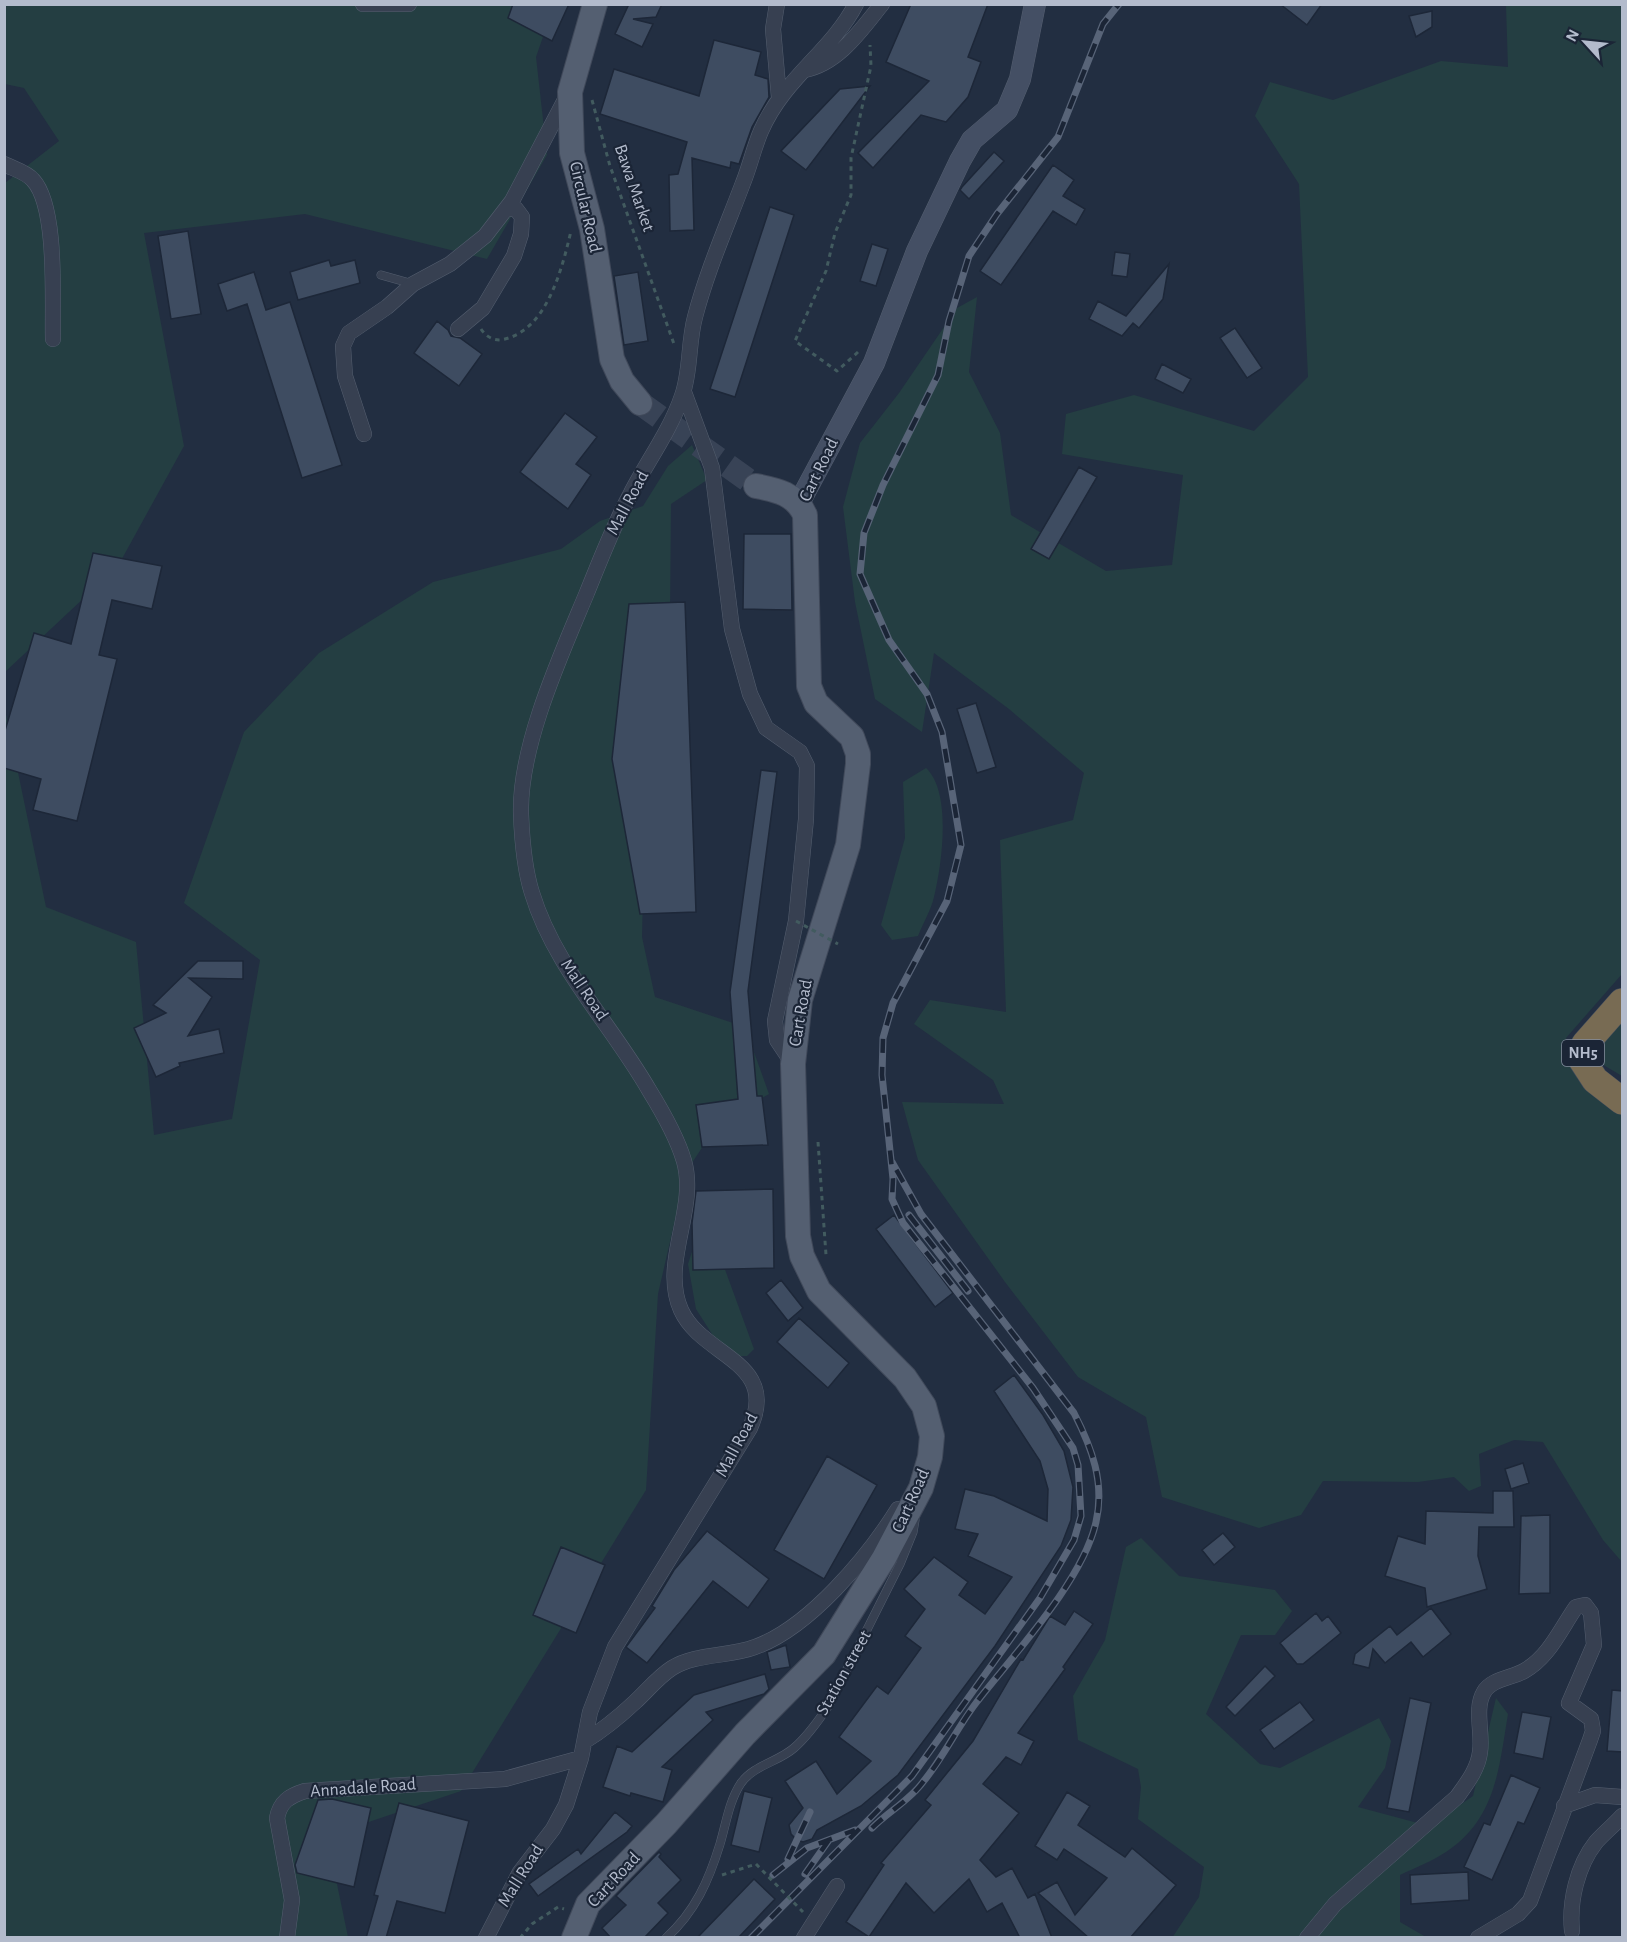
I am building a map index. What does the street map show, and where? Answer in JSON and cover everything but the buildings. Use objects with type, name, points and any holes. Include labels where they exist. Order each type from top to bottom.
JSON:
[{"type":"highway","name":"NH5","points":[[1623,1002],[1585,1044],[1582,1060],[1595,1080],[1623,1101]]},
{"type":"main road","name":"Circular Road","points":[[595,4],[572,153],[592,229],[612,359],[622,381],[640,403]]},
{"type":"main road","name":"Cart Road","points":[[574,1938],[588,1904],[666,1824],[745,1734],[824,1654],[884,1558],[914,1503],[930,1457],[932,1436],[928,1416],[918,1396],[905,1378],[826,1300],[815,1285],[802,1256],[798,1236],[793,1064],[801,992],[846,853],[853,816],[858,764],[852,737],[816,703],[809,686],[807,520],[799,503],[874,363],[916,251],[956,169],[972,140],[1006,110],[1020,79],[1035,4]]},
{"type":"main road","points":[[756,486],[781,492],[799,503]]},
{"type":"street","points":[[363,4],[409,4]]},
{"type":"street","points":[[777,4],[773,29],[779,97]]},
{"type":"street","name":"Mall Road","points":[[486,1938],[520,1872],[561,1815],[581,1758],[598,1686],[615,1647],[750,1428],[756,1413],[758,1397],[755,1384],[743,1368],[693,1326],[682,1312],[674,1286],[687,1184],[684,1161],[663,1114],[626,1050],[600,1016],[554,946],[531,892],[523,832],[523,777],[556,667],[615,525],[633,489],[662,444],[685,384],[694,321],[710,268],[747,175],[761,131],[779,97],[839,30],[856,4]]},
{"type":"street","points":[[801,70],[814,68],[848,44],[882,4]]},
{"type":"street","points":[[364,434],[345,376],[343,346],[349,333],[387,307],[413,284],[450,264],[485,236],[506,208],[580,92]]},
{"type":"street","points":[[4,165],[32,178],[42,195],[51,240],[53,339]]},
{"type":"street","points":[[458,329],[483,308],[514,256],[522,217],[516,209],[506,208]]},
{"type":"street","points":[[685,384],[711,468],[732,628],[750,694],[766,728],[800,752],[807,766],[806,819],[796,921],[775,1034],[779,1045],[793,1064]]},
{"type":"street","points":[[585,1741],[618,1718],[671,1669],[693,1660],[758,1646],[802,1618],[842,1580],[884,1530],[916,1477],[932,1436]]},
{"type":"street","points":[[1307,1938],[1335,1904],[1457,1797],[1472,1776],[1480,1752],[1481,1699],[1484,1690],[1492,1684],[1524,1671],[1540,1659],[1576,1607],[1585,1605],[1591,1613],[1594,1645],[1569,1703],[1591,1719],[1593,1731],[1564,1806],[1546,1864],[1530,1901],[1518,1914],[1483,1936]]},
{"type":"street","name":"Annadale Road","points":[[287,1938],[292,1900],[277,1818],[279,1808],[286,1799],[305,1791],[505,1779],[581,1758]]},
{"type":"street","points":[[1564,1806],[1595,1795],[1623,1797]]},
{"type":"street","points":[[1572,1931],[1571,1904],[1587,1858],[1594,1845],[1623,1816]]},
{"type":"street","points":[[804,1938],[837,1886]]},
{"type":"lane","points":[[381,274],[413,284]]},
{"type":"lane","name":"Station street","points":[[666,1938],[695,1907],[708,1877],[730,1806],[742,1782],[757,1769],[794,1748],[817,1723],[829,1705],[907,1551],[913,1532],[914,1503]]},
{"type":"path","points":[[862,348],[837,371],[795,341],[826,271],[835,233],[851,195],[851,158],[871,66],[868,21]]},
{"type":"path","name":"Bawa Market","points":[[580,92],[610,166],[685,384]]},
{"type":"path","points":[[483,308],[478,323],[485,335],[499,341],[517,336],[530,326],[543,308],[562,263],[573,222]]},
{"type":"path","points":[[796,921],[838,944],[833,954]]},
{"type":"path","points":[[818,1139],[826,1262]]},
{"type":"path","points":[[708,1877],[727,1875],[756,1864],[803,1912]]},
{"type":"path","points":[[520,1938],[545,1915],[558,1907],[566,1910]]},
{"type":"green space","points":[[5,5],[554,5],[536,57],[547,155],[487,259],[305,214],[144,233],[184,446],[118,566],[5,672],[5,183],[59,141],[24,88],[5,84]]},
{"type":"green space","points":[[1506,5],[1622,5],[1622,974],[1566,1038],[1578,1080],[1622,1114],[1622,1562],[1603,1540],[1543,1442],[1514,1440],[1479,1454],[1481,1486],[1469,1491],[1454,1477],[1418,1482],[1323,1481],[1301,1515],[1259,1528],[1162,1497],[1146,1417],[1078,1377],[1005,1282],[918,1160],[902,1102],[1004,1104],[993,1080],[914,1024],[930,1000],[1006,1012],[1000,840],[1073,820],[1084,773],[1009,709],[934,653],[922,732],[875,699],[855,602],[843,507],[860,443],[899,393],[957,308],[977,297],[969,372],[1000,433],[1011,515],[1106,571],[1172,565],[1183,475],[1062,454],[1066,414],[1134,395],[1254,431],[1308,377],[1299,184],[1255,116],[1270,82],[1333,100],[1441,61],[1508,67]]},
{"type":"green space","points":[[692,445],[707,480],[671,504],[670,618],[645,805],[642,937],[655,997],[745,1027],[769,1094],[719,1122],[686,1172],[658,1294],[646,1490],[461,1791],[327,1836],[348,1937],[5,1937],[4,705],[46,907],[136,942],[154,1135],[232,1119],[260,960],[184,903],[244,732],[319,653],[433,582],[561,549],[600,521],[643,506],[668,466]]},
{"type":"green space","points":[[926,768],[934,779],[942,811],[942,848],[937,883],[931,907],[918,936],[892,940],[881,925],[905,838],[903,782]]},
{"type":"green space","points":[[1622,1011],[1622,1076],[1600,1063],[1596,1045]]},
{"type":"green space","points":[[701,1224],[723,1264],[754,1349],[747,1356],[726,1356],[696,1309],[688,1264]]},
{"type":"green space","points":[[1141,1538],[1179,1576],[1275,1590],[1292,1611],[1275,1635],[1241,1635],[1206,1714],[1260,1764],[1280,1768],[1379,1718],[1391,1741],[1385,1768],[1358,1807],[1429,1826],[1473,1796],[1496,1698],[1508,1714],[1498,1773],[1485,1808],[1476,1824],[1463,1839],[1446,1852],[1400,1875],[1400,1922],[1426,1937],[1172,1938],[1199,1897],[1204,1867],[1138,1819],[1141,1787],[1138,1769],[1078,1740],[1073,1696],[1105,1640],[1126,1547]]},
{"type":"tunnel","points":[[640,403],[756,486]]},
{"type":"railway","points":[[751,1938],[912,1776],[1040,1598],[1074,1540],[1081,1516],[1078,1465],[1073,1448],[1033,1388],[903,1223],[892,1199],[893,1179],[882,1075],[883,1038],[893,1003],[947,901],[961,845],[942,732],[927,694],[889,640],[860,574],[864,533],[883,485],[938,375],[949,321],[969,256],[997,214],[1058,137],[1103,24],[1119,4]]},
{"type":"railway","points":[[872,1828],[912,1795],[923,1782],[976,1703],[1062,1593],[1089,1545],[1096,1522],[1099,1493],[1091,1453],[1074,1413],[921,1214],[892,1162]]},
{"type":"railway","points":[[909,1215],[968,1291]]},
{"type":"railway","points":[[788,1859],[810,1812]]},
{"type":"railway","points":[[773,1875],[807,1848],[855,1830]]},
{"type":"railway","points":[[805,1874],[829,1840]]}]
